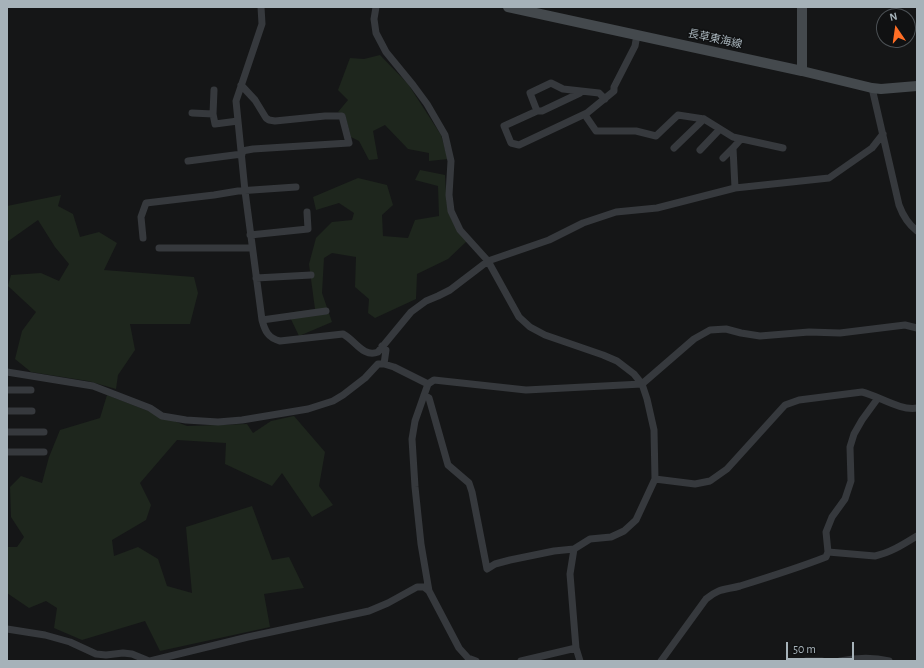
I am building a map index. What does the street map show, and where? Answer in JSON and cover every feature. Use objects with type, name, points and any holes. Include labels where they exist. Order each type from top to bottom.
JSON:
[{"type":"main road","name":"長草東海線","points":[[508,7],[802,70],[872,88],[881,89],[917,86]]},
{"type":"main road","points":[[802,7],[802,70]]},
{"type":"street","points":[[261,7],[262,24],[236,101],[250,235],[262,320],[267,333],[276,340],[280,341],[343,334],[369,354],[378,352],[411,312],[426,301],[450,290],[488,261],[549,240],[583,223],[616,212],[657,208],[735,188],[829,178],[872,148],[883,134]]},
{"type":"street","points":[[376,7],[374,19],[376,34],[386,52],[427,104],[445,135],[451,161],[449,195],[451,211],[460,230],[488,261],[519,317],[530,327],[545,335],[604,355],[617,361],[634,374],[642,384],[654,430],[655,479],[636,520],[624,531],[611,537],[590,539],[574,549],[554,551],[510,560],[495,564],[487,569],[472,492],[469,484],[448,465],[429,398],[424,395]]},
{"type":"street","points":[[580,91],[580,93],[542,111],[537,111],[504,126],[512,143],[519,145],[585,114],[605,99],[614,91],[614,87],[634,46],[637,35]]},
{"type":"street","points":[[537,111],[530,93],[551,83],[563,88],[599,93],[605,99]]},
{"type":"street","points":[[188,161],[253,149],[349,143],[342,116],[325,116],[275,121],[269,120],[266,118],[255,100],[241,85]]},
{"type":"street","points":[[872,88],[899,205],[903,217],[909,225],[917,231]]},
{"type":"street","points":[[214,90],[213,114],[215,124],[238,121]]},
{"type":"street","points":[[192,113],[213,114]]},
{"type":"street","points":[[585,114],[596,131],[636,132],[656,136],[678,115],[704,119],[733,137],[783,148]]},
{"type":"street","points":[[674,148],[704,119]]},
{"type":"street","points":[[700,150],[720,129]]},
{"type":"street","points":[[723,158],[741,139]]},
{"type":"street","points":[[733,148],[735,188]]},
{"type":"street","points":[[143,238],[141,217],[146,203],[245,190],[296,187]]},
{"type":"street","points":[[250,235],[308,229],[307,212]]},
{"type":"street","points":[[159,248],[252,248]]},
{"type":"street","points":[[256,278],[311,274]]},
{"type":"street","points":[[262,320],[326,311]]},
{"type":"street","points":[[476,661],[468,658],[458,648],[429,591],[418,516],[412,440],[415,421],[428,384],[434,380],[526,390],[642,384],[694,339],[710,330],[726,329],[760,336],[803,332],[840,333],[905,325],[917,328]]},
{"type":"street","points":[[382,346],[386,350],[384,364]]},
{"type":"street","points":[[7,372],[93,386],[150,408],[162,416],[186,420],[218,422],[308,410],[328,403],[343,395],[365,378],[378,364],[394,367],[428,384]]},
{"type":"street","points":[[7,390],[31,390]]},
{"type":"street","points":[[655,479],[695,484],[710,481],[727,469],[785,405],[799,400],[862,392],[910,409],[917,408]]},
{"type":"street","points":[[661,661],[706,599],[712,594],[720,590],[739,587],[826,557],[828,552],[826,532],[832,517],[845,499],[851,481],[850,447],[854,434],[878,398]]},
{"type":"street","points":[[7,411],[32,411]]},
{"type":"street","points":[[7,432],[44,432]]},
{"type":"street","points":[[7,452],[44,452]]},
{"type":"street","points":[[828,552],[875,556],[896,548],[917,536]]},
{"type":"street","points":[[574,549],[570,574],[576,648],[580,661]]},
{"type":"street","points":[[7,629],[45,635],[70,642],[96,654],[132,654],[149,661],[248,637],[369,612],[417,587],[424,587],[429,591]]},
{"type":"street","points":[[521,661],[576,648]]},
{"type":"street","points":[[840,661],[848,659],[875,658],[889,661]]},
{"type":"street","points":[[806,661],[822,661]]},
{"type":"shaded area","points":[[380,55],[408,84],[441,135],[448,159],[429,161],[429,153],[408,149],[385,125],[373,131],[378,159],[369,160],[359,141],[351,137],[345,115],[338,112],[348,100],[338,90],[350,58],[364,59]]},
{"type":"shaded area","points":[[420,170],[445,175],[448,211],[460,233],[467,241],[448,259],[417,274],[416,299],[375,318],[368,313],[369,299],[355,287],[356,257],[332,253],[324,258],[322,293],[332,322],[299,336],[288,313],[315,309],[309,264],[316,238],[332,222],[352,220],[354,213],[339,203],[316,210],[313,197],[358,178],[387,185],[393,205],[382,215],[383,236],[408,238],[415,220],[439,216],[438,186],[415,180]]},
{"type":"shaded area","points":[[61,195],[58,206],[73,214],[80,237],[99,232],[117,243],[104,270],[194,277],[198,293],[190,324],[130,324],[135,350],[118,375],[116,389],[88,381],[31,372],[15,359],[22,331],[36,312],[8,286],[11,275],[41,273],[59,281],[69,264],[55,247],[38,220],[7,242],[7,206]]},
{"type":"shaded area","points":[[107,395],[187,426],[247,424],[253,433],[271,421],[294,416],[325,452],[319,486],[333,505],[312,517],[282,473],[272,486],[225,464],[226,443],[177,440],[140,483],[151,505],[146,520],[112,540],[114,556],[138,547],[158,559],[167,586],[192,593],[186,527],[252,506],[272,560],[289,557],[304,588],[264,594],[270,627],[160,651],[145,621],[82,640],[54,628],[57,608],[46,601],[29,608],[7,593],[7,547],[17,547],[24,537],[11,517],[10,487],[21,476],[42,483],[49,457],[60,430],[100,418]]}]
